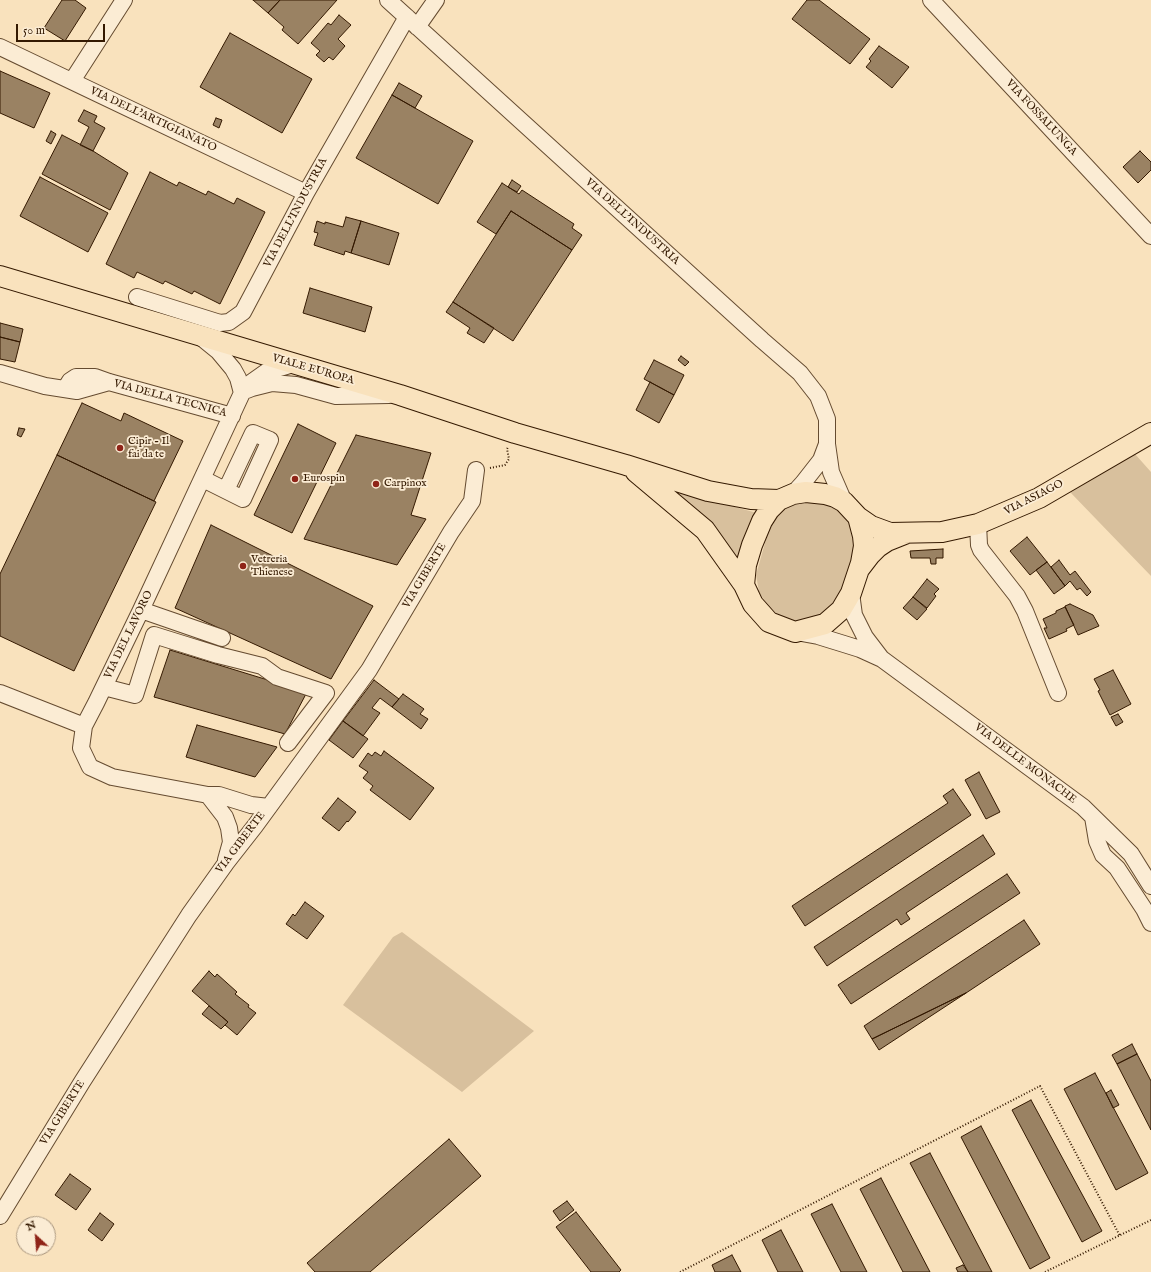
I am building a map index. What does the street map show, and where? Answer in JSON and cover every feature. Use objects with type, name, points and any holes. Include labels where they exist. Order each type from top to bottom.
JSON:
[{"type":"main road","name":"VIALE EUROPA","points":[[0,276],[400,395],[515,433],[626,465],[708,491],[751,500],[786,497]]},
{"type":"main road","name":"VIA ASIAGO","points":[[858,518],[870,526],[890,533],[942,532],[978,524],[1038,498],[1151,433]]},
{"type":"main road","points":[[626,465],[705,530],[744,585],[753,604],[769,622],[794,632],[825,624],[841,610],[851,593],[861,563],[864,546],[858,518],[844,502],[830,495],[806,492],[786,497],[769,510],[762,521],[746,565],[744,585]]},
{"type":"main road","points":[[858,572],[870,554],[897,536],[907,533]]},
{"type":"street","points":[[72,81],[124,0]]},
{"type":"street","name":"VIA DELL'INDUSTRIA","points":[[388,0],[756,335],[800,373],[818,396],[827,419],[827,444],[832,472],[844,502]]},
{"type":"street","points":[[412,22],[436,0]]},
{"type":"street","name":"VIA FOSSALUNGA","points":[[931,0],[1151,236]]},
{"type":"street","name":"VIA DELL'INDUSTRIA","points":[[137,296],[220,323],[229,322],[243,312],[306,193],[412,22]]},
{"type":"street","name":"VIA DELL'ARTIGIANATO","points":[[0,47],[306,193]]},
{"type":"street","points":[[199,336],[218,351],[233,369],[238,378],[242,393],[252,388],[272,383],[296,384],[336,396],[400,395]]},
{"type":"street","name":"VIA DEL LAVORO","points":[[269,808],[251,805],[219,795],[208,795],[112,777],[90,767],[81,748],[84,726],[141,610],[242,393],[249,384],[266,372],[293,364]]},
{"type":"street","name":"VIA DELLA TECNICA","points":[[0,373],[45,386],[77,391],[109,382],[232,416]]},
{"type":"street","name":"VIA DELL'INDUSTRIA","points":[[786,497],[807,479],[821,460],[827,444]]},
{"type":"street","name":"VIA GIBERTE","points":[[0,1216],[82,1082],[189,915],[369,670],[451,532],[472,501],[476,470]]},
{"type":"street","points":[[203,479],[226,490]]},
{"type":"street","points":[[978,524],[979,545],[981,550],[1017,596],[1025,611],[1058,693]]},
{"type":"street","points":[[851,593],[854,615],[865,637],[882,659]]},
{"type":"street","points":[[141,610],[222,638]]},
{"type":"street","points":[[794,632],[818,636],[860,649],[882,659]]},
{"type":"street","points":[[104,687],[135,695],[154,635],[218,655],[262,666],[277,677],[326,693],[288,743]]},
{"type":"street","name":"VIA DELLE MONACHE","points":[[882,659],[1083,807],[1131,854],[1151,886]]},
{"type":"street","points":[[0,692],[84,726]]},
{"type":"street","points":[[208,795],[225,817],[229,828],[231,842],[226,863]]},
{"type":"street","points":[[240,801],[250,810],[255,826]]},
{"type":"street","points":[[225,817],[229,820],[255,826]]},
{"type":"street","points":[[1093,817],[1098,841],[1103,855],[1117,868],[1144,909],[1151,923]]},
{"type":"path","points":[[476,470],[505,465],[509,459],[507,449],[515,433]]},
{"type":"path","points":[[680,1272],[1040,1086],[1120,1236]]},
{"type":"path","points":[[1045,1272],[1151,1220]]},
{"type":"shaded area","points":[[1135,454],[1151,472],[1151,576],[1070,492]]},
{"type":"shaded area","points":[[647,483],[757,513],[741,564]]},
{"type":"shaded area","points":[[820,498],[838,506],[852,522],[858,541],[838,606],[823,616],[802,622],[782,618],[768,606],[759,592],[756,575],[770,525],[779,511],[788,506]]},
{"type":"shaded area","points":[[402,932],[534,1031],[462,1092],[343,1005],[393,937]]},
{"type":"building","points":[[62,0],[75,0],[86,8],[65,41],[44,28]]},
{"type":"building","points":[[253,0],[280,0],[268,13]]},
{"type":"building","points":[[280,0],[337,0],[298,44],[282,30],[284,27],[268,13]]},
{"type":"building","points":[[807,0],[819,0],[870,39],[850,64],[792,19]]},
{"type":"building","points":[[339,15],[351,25],[338,39],[345,46],[333,60],[329,57],[324,62],[316,55],[320,51],[311,43],[328,23],[331,25]]},
{"type":"building","points":[[230,33],[312,79],[282,133],[200,87]]},
{"type":"building","points":[[879,46],[909,67],[892,88],[866,67],[871,61],[869,59]]},
{"type":"building","points":[[0,71],[50,93],[34,128],[0,113]]},
{"type":"building","points":[[399,83],[422,96],[415,108],[392,95]]},
{"type":"building","points":[[392,95],[473,141],[438,204],[356,158]]},
{"type":"building","points":[[84,110],[97,116],[94,122],[105,128],[93,151],[80,145],[89,127],[78,121]]},
{"type":"building","points":[[216,118],[222,120],[219,128],[213,125]]},
{"type":"building","points":[[51,131],[56,134],[51,144],[46,141]]},
{"type":"building","points":[[62,135],[93,151],[128,173],[110,210],[42,174]]},
{"type":"building","points":[[1140,151],[1151,162],[1151,170],[1138,183],[1123,167]]},
{"type":"building","points":[[150,172],[177,186],[179,182],[206,195],[208,191],[234,204],[237,198],[265,212],[220,304],[194,291],[192,294],[165,281],[163,284],[137,272],[134,278],[106,264]]},
{"type":"building","points":[[40,177],[108,213],[88,252],[20,216]]},
{"type":"building","points":[[512,180],[521,186],[517,192],[508,187]]},
{"type":"building","points":[[502,183],[519,194],[522,190],[574,224],[572,228],[582,235],[572,250],[511,211],[496,234],[477,222]]},
{"type":"building","points":[[511,211],[572,250],[513,341],[453,302]]},
{"type":"building","points":[[346,217],[361,221],[351,253],[345,251],[344,255],[314,245],[318,233],[314,232],[317,221],[343,227]]},
{"type":"building","points":[[361,221],[399,233],[389,265],[351,253]]},
{"type":"building","points":[[310,288],[372,307],[365,332],[303,313]]},
{"type":"building","points":[[453,302],[494,328],[484,343],[467,333],[470,328],[446,312]]},
{"type":"building","points":[[0,323],[23,329],[20,342],[0,337]]},
{"type":"building","points":[[0,337],[20,342],[15,362],[0,359]]},
{"type":"building","points":[[681,356],[689,362],[685,366],[678,360]]},
{"type":"building","points":[[654,360],[684,375],[674,395],[644,379]]},
{"type":"building","points":[[650,382],[674,395],[659,423],[636,410]]},
{"type":"building","name":"Cipir - Il fai da te","points":[[82,403],[121,421],[124,413],[183,441],[154,501],[57,455]]},
{"type":"building","name":"Eurospin","points":[[298,424],[336,443],[292,533],[254,515]]},
{"type":"building","points":[[19,428],[25,429],[21,437],[17,435]]},
{"type":"building","name":"Carpinox","points":[[356,435],[431,453],[411,515],[426,519],[397,565],[304,539]]},
{"type":"building","points":[[57,455],[156,502],[74,671],[0,636],[0,574]]},
{"type":"building","name":"Vetreria Thienese","points":[[211,525],[373,606],[331,679],[175,608]]},
{"type":"building","points":[[1027,537],[1047,562],[1030,575],[1010,551]]},
{"type":"building","points":[[943,549],[943,558],[936,558],[936,564],[931,564],[930,558],[911,558],[910,551]]},
{"type":"building","points":[[1059,560],[1070,575],[1075,571],[1091,592],[1087,596],[1080,588],[1077,590],[1070,581],[1065,586],[1051,567]]},
{"type":"building","points":[[1047,562],[1065,586],[1054,594],[1036,570]]},
{"type":"building","points":[[927,579],[939,589],[934,594],[936,596],[927,608],[913,597]]},
{"type":"building","points":[[913,597],[927,609],[917,620],[903,608]]},
{"type":"building","points":[[1070,604],[1093,615],[1099,626],[1078,635],[1065,606]]},
{"type":"building","points":[[1065,607],[1074,625],[1066,629],[1067,631],[1049,639],[1044,628],[1047,628],[1043,619]]},
{"type":"building","points":[[170,650],[307,692],[285,734],[154,697]]},
{"type":"building","points":[[1113,670],[1131,704],[1110,715],[1098,691],[1100,690],[1094,679]]},
{"type":"building","points":[[374,680],[399,699],[392,707],[380,698],[372,708],[380,713],[363,736],[343,721]]},
{"type":"building","points":[[403,694],[424,709],[420,714],[428,719],[421,729],[392,707]]},
{"type":"building","points":[[1118,714],[1123,722],[1116,726],[1111,717]]},
{"type":"building","points":[[343,721],[368,739],[353,758],[329,740]]},
{"type":"building","points":[[197,725],[277,747],[255,777],[186,757]]},
{"type":"building","points":[[384,751],[434,788],[410,820],[370,790],[373,786],[363,778],[368,772],[359,766],[368,753],[372,756],[375,752],[381,756]]},
{"type":"building","points":[[979,772],[1000,812],[986,819],[965,780]]},
{"type":"building","points":[[953,789],[971,815],[805,926],[792,906],[948,803],[943,796]]},
{"type":"building","points":[[338,798],[356,812],[339,831],[322,818]]},
{"type":"building","points":[[983,835],[995,854],[906,913],[910,919],[901,925],[897,919],[827,966],[814,947]]},
{"type":"building","points":[[1007,874],[1020,893],[851,1004],[838,985]]},
{"type":"building","points":[[305,902],[324,916],[307,939],[286,924],[293,914],[295,916]]},
{"type":"building","points":[[1024,920],[1040,944],[966,993],[872,1039],[864,1026]]},
{"type":"building","points":[[209,971],[215,977],[217,974],[237,992],[235,994],[249,1005],[248,1007],[256,1013],[237,1035],[225,1025],[228,1022],[192,991]]},
{"type":"building","points":[[966,993],[879,1050],[872,1039]]},
{"type":"building","points":[[209,1006],[228,1022],[221,1029],[202,1014]]},
{"type":"building","points":[[1132,1044],[1137,1054],[1117,1064],[1112,1055]]},
{"type":"building","points":[[1137,1054],[1151,1081],[1151,1130],[1117,1064]]},
{"type":"building","points":[[1095,1073],[1148,1173],[1116,1190],[1064,1089]]},
{"type":"building","points":[[1111,1090],[1119,1105],[1113,1108],[1106,1093]]},
{"type":"building","points":[[1031,1100],[1102,1231],[1082,1242],[1012,1110]]},
{"type":"building","points":[[981,1126],[1050,1258],[1030,1269],[961,1137]]},
{"type":"building","points":[[449,1139],[481,1176],[370,1272],[315,1272],[307,1263]]},
{"type":"building","points":[[930,1153],[992,1272],[968,1272],[910,1163]]},
{"type":"building","points":[[70,1174],[91,1189],[76,1210],[55,1195]]},
{"type":"building","points":[[881,1178],[930,1272],[903,1272],[860,1189]]},
{"type":"building","points":[[567,1201],[574,1210],[560,1221],[553,1211]]},
{"type":"building","points":[[832,1204],[867,1272],[841,1272],[811,1214]]},
{"type":"building","points":[[576,1212],[621,1270],[619,1272],[591,1272],[556,1227]]},
{"type":"building","points":[[100,1213],[114,1224],[102,1241],[88,1230]]},
{"type":"building","points":[[781,1230],[803,1272],[778,1272],[762,1240]]},
{"type":"building","points":[[732,1255],[741,1272],[715,1272],[712,1265]]},
{"type":"building","points":[[963,1265],[968,1272],[958,1272],[956,1268]]},
{"type":"place","name":"Cipir - Il fai da te","points":[[120,448]]},
{"type":"place","name":"Eurospin","points":[[295,479]]},
{"type":"place","name":"Carpinox","points":[[376,484]]},
{"type":"place","name":"Vetreria Thienese","points":[[243,566]]}]
